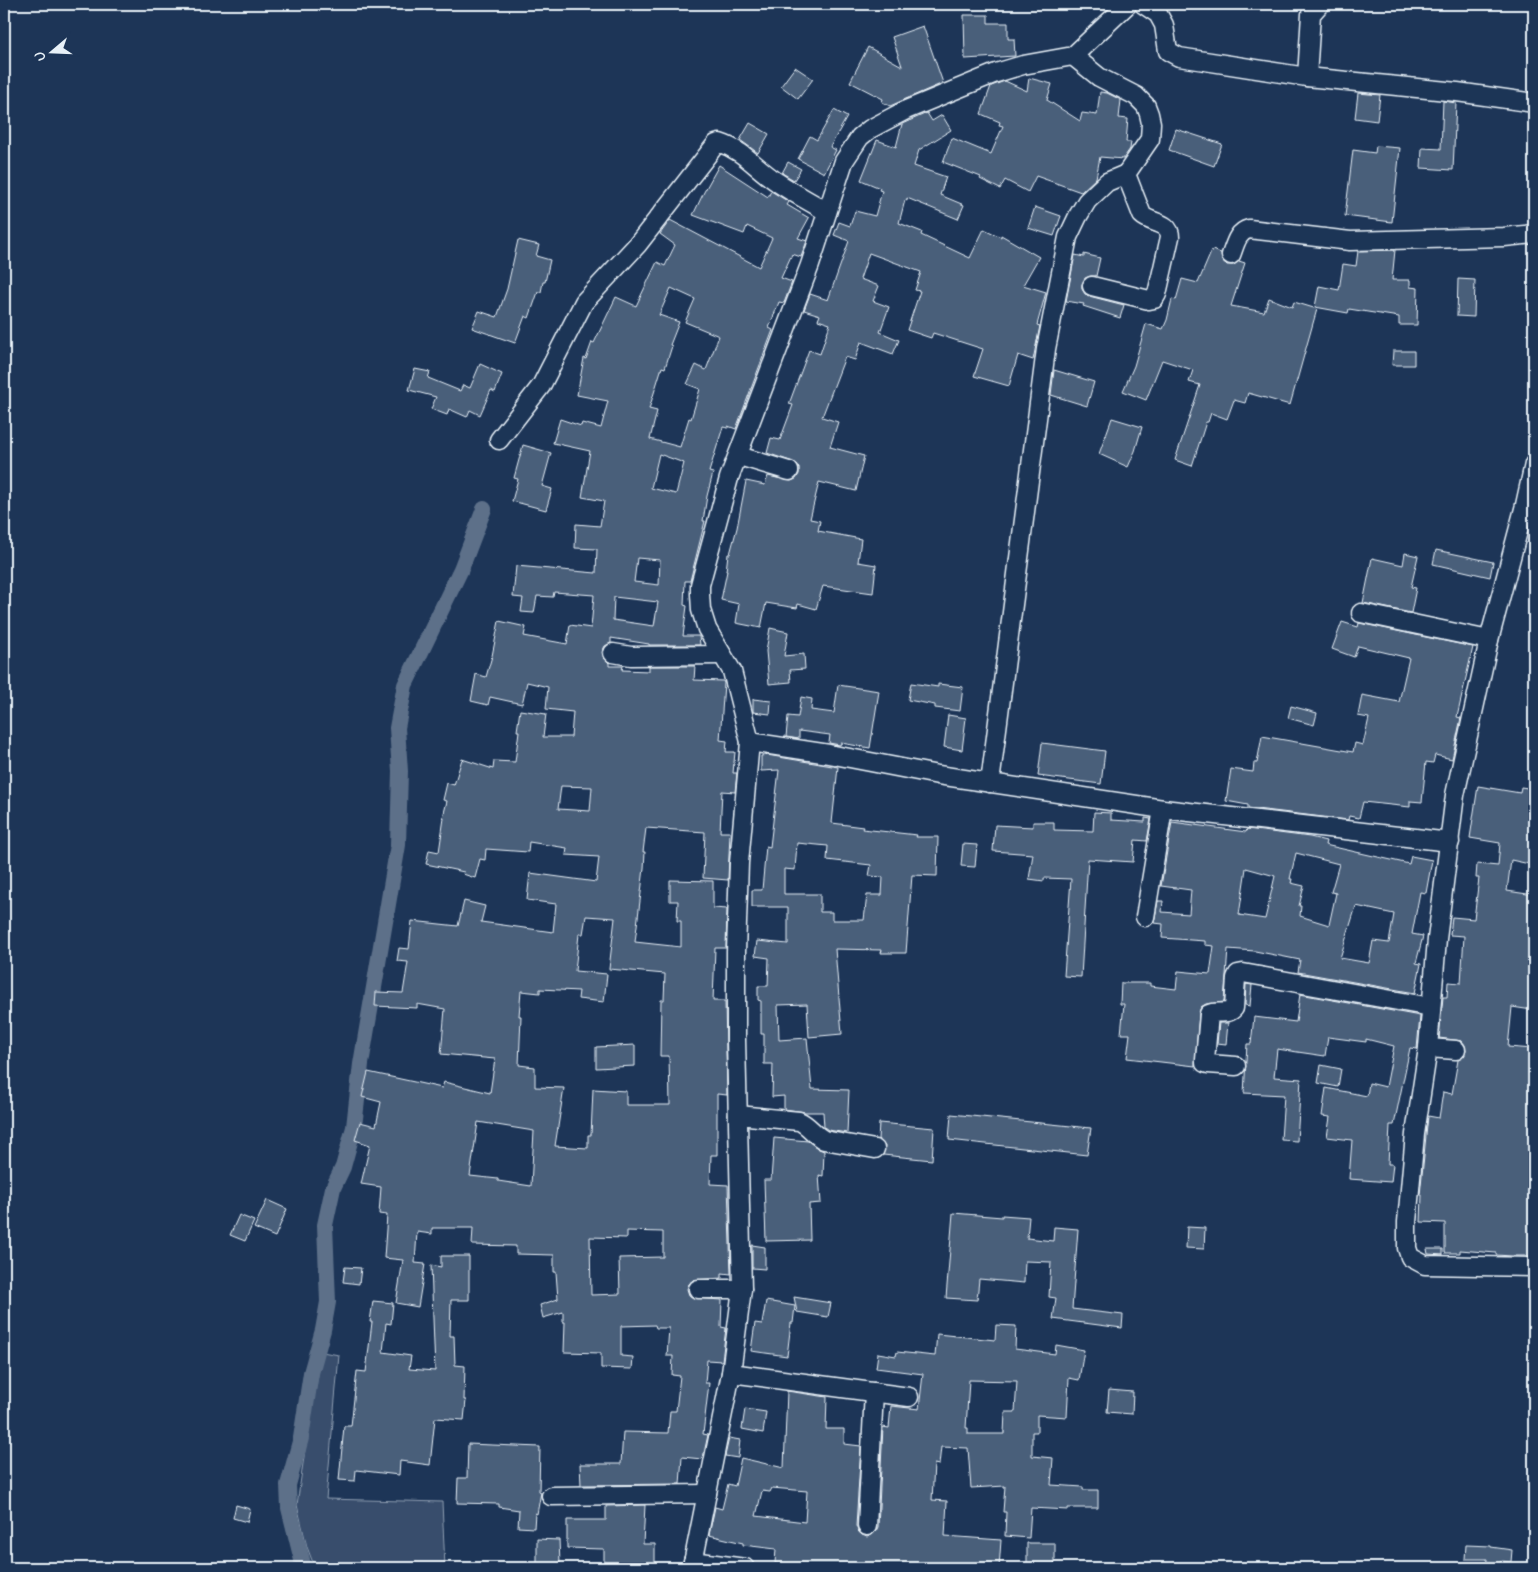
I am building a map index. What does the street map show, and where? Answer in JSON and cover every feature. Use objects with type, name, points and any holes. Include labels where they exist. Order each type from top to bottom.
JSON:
[{"type":"street","points":[[745,1568],[692,1565],[731,1373],[742,1289],[736,952],[739,864],[750,742],[732,671],[704,619],[700,585],[729,478],[739,456],[810,265],[844,160],[860,137],[870,129],[906,110],[996,73],[1023,65],[1073,56],[1128,4]]},
{"type":"street","points":[[1143,4],[1158,14],[1166,31],[1168,51],[1172,55],[1203,62],[1307,77],[1457,92],[1534,103]]},
{"type":"street","points":[[1307,77],[1311,14],[1320,4]]},
{"type":"street","points":[[990,783],[1046,349],[1068,237],[1078,216],[1088,202],[1106,182],[1126,174],[1150,139],[1149,114],[1146,106],[1136,96],[1099,77],[1073,56]]},
{"type":"street","points":[[499,440],[541,386],[584,302],[638,244],[716,144],[720,143],[733,148],[776,182],[827,212]]},
{"type":"street","points":[[1092,286],[1149,300],[1154,299],[1157,294],[1170,231],[1166,226],[1142,215],[1126,174]]},
{"type":"street","points":[[1231,255],[1239,234],[1243,230],[1248,229],[1350,241],[1486,238],[1534,234]]},
{"type":"street","points":[[739,456],[789,471]]},
{"type":"street","points":[[1534,468],[1489,640],[1454,795],[1450,842],[1437,939],[1428,1048],[1414,1134],[1407,1222],[1408,1252],[1412,1258],[1425,1265],[1534,1267]]},
{"type":"street","points":[[1361,612],[1489,640]]},
{"type":"street","points":[[614,653],[631,656],[722,654]]},
{"type":"street","points":[[750,742],[829,754],[938,775],[1163,809],[1450,842]]},
{"type":"street","points":[[1145,917],[1163,809]]},
{"type":"street","points":[[1236,1066],[1208,1064],[1205,1060],[1209,1014],[1232,1011],[1238,974],[1243,973],[1432,1007]]},
{"type":"street","points":[[1428,1048],[1456,1050]]},
{"type":"street","points":[[738,1115],[799,1121],[816,1136],[824,1140],[875,1149]]},
{"type":"street","points":[[698,1289],[742,1289]]},
{"type":"street","points":[[731,1373],[909,1397]]},
{"type":"street","points":[[867,1526],[874,1392]]},
{"type":"street","points":[[551,1496],[707,1494]]},
{"type":"shaded area","points":[[322,1352],[339,1355],[326,1499],[442,1502],[445,1568],[315,1568],[307,1547],[297,1505]]},
{"type":"building","points":[[964,15],[988,15],[988,23],[1008,23],[1008,39],[1014,39],[1015,56],[965,59]]},
{"type":"building","points":[[923,26],[943,83],[890,106],[882,102],[883,99],[850,82],[868,47],[902,66],[892,37]]},
{"type":"building","points":[[795,67],[813,79],[798,99],[781,86]]},
{"type":"building","points":[[1029,78],[1052,84],[1047,100],[1080,121],[1082,113],[1097,115],[1100,92],[1107,93],[1121,100],[1119,118],[1128,119],[1126,142],[1131,142],[1130,149],[1123,159],[1100,157],[1096,178],[1081,192],[1036,176],[1028,192],[1005,180],[1000,189],[980,179],[981,177],[943,162],[952,138],[991,154],[1003,126],[999,125],[1000,122],[981,114],[991,86],[1005,81],[1027,91]]},
{"type":"building","points":[[1358,93],[1380,95],[1377,121],[1355,118]]},
{"type":"building","points":[[1443,101],[1456,103],[1453,170],[1421,168],[1422,148],[1441,149]]},
{"type":"building","points":[[834,110],[847,117],[830,147],[836,150],[824,173],[798,159],[810,136],[817,140]]},
{"type":"building","points":[[927,113],[932,121],[942,115],[951,130],[919,150],[914,166],[946,177],[940,195],[964,205],[958,219],[907,198],[899,223],[922,232],[921,235],[970,258],[984,229],[1001,237],[1001,235],[1039,257],[1023,285],[1046,292],[1037,325],[1040,326],[1033,360],[1018,355],[1009,386],[974,376],[983,349],[933,333],[931,338],[907,330],[920,291],[915,290],[921,272],[869,253],[860,279],[879,286],[873,301],[889,307],[880,332],[899,340],[893,354],[861,342],[855,360],[845,357],[822,417],[838,422],[830,447],[864,456],[856,491],[819,482],[810,519],[820,521],[818,531],[861,539],[858,562],[876,565],[873,593],[823,586],[816,609],[798,604],[797,608],[766,603],[761,628],[736,623],[739,604],[721,600],[727,571],[728,554],[730,554],[737,528],[746,481],[765,485],[768,476],[791,481],[796,479],[799,474],[799,468],[796,463],[767,453],[771,438],[780,440],[793,405],[789,404],[809,350],[820,354],[830,324],[818,320],[820,315],[804,310],[810,294],[828,300],[849,241],[834,235],[839,222],[850,226],[855,211],[875,216],[882,191],[879,190],[880,188],[861,180],[877,140],[896,147],[902,124]]},
{"type":"building","points":[[750,123],[769,134],[758,153],[740,140]]},
{"type":"building","points":[[1176,129],[1222,144],[1214,166],[1169,150]]},
{"type":"building","points":[[1376,146],[1400,148],[1392,222],[1345,216],[1353,150],[1375,153]]},
{"type":"building","points":[[788,162],[801,169],[794,180],[782,173]]},
{"type":"building","points":[[719,165],[768,197],[771,191],[789,202],[787,205],[809,218],[798,238],[807,241],[801,257],[792,254],[781,278],[792,282],[784,303],[779,302],[769,328],[773,330],[736,429],[728,426],[728,428],[723,427],[709,472],[713,473],[707,496],[703,521],[705,521],[690,581],[685,581],[684,605],[687,606],[683,636],[699,636],[700,645],[649,645],[611,638],[611,643],[605,646],[602,652],[609,666],[623,666],[622,670],[649,671],[649,666],[695,666],[694,680],[723,681],[724,683],[720,740],[727,741],[726,752],[735,752],[733,773],[737,773],[735,792],[722,791],[720,832],[730,832],[728,880],[703,878],[705,832],[646,828],[643,852],[645,852],[644,868],[635,942],[681,947],[681,921],[677,921],[678,901],[670,901],[670,880],[713,881],[713,908],[727,909],[726,948],[715,948],[713,1001],[725,1001],[727,1095],[717,1094],[717,1155],[711,1155],[710,1184],[728,1185],[731,1274],[722,1273],[722,1278],[693,1280],[687,1289],[689,1295],[693,1298],[722,1300],[721,1327],[726,1328],[722,1361],[707,1360],[705,1383],[709,1383],[703,1434],[708,1435],[704,1453],[702,1459],[682,1457],[680,1484],[581,1485],[580,1464],[621,1464],[623,1432],[668,1433],[670,1411],[676,1411],[680,1376],[672,1375],[673,1356],[667,1356],[669,1328],[656,1328],[655,1325],[621,1326],[621,1356],[633,1357],[632,1369],[601,1368],[601,1353],[564,1352],[565,1322],[563,1322],[563,1312],[543,1318],[540,1305],[558,1299],[556,1272],[554,1272],[554,1255],[516,1254],[516,1246],[472,1245],[473,1228],[432,1228],[432,1234],[417,1232],[415,1263],[425,1264],[418,1307],[396,1303],[403,1260],[384,1258],[387,1215],[379,1214],[381,1187],[361,1184],[370,1145],[355,1140],[360,1122],[376,1126],[381,1102],[362,1097],[368,1072],[442,1088],[444,1082],[490,1093],[495,1059],[441,1054],[445,1009],[417,1004],[417,1008],[375,1006],[376,992],[403,993],[408,962],[397,961],[399,948],[409,949],[412,921],[458,926],[464,901],[485,906],[481,922],[553,932],[556,904],[527,900],[530,873],[596,882],[599,857],[566,855],[567,848],[529,842],[528,852],[486,849],[485,860],[480,859],[475,878],[463,874],[464,872],[426,864],[429,850],[439,852],[447,801],[443,800],[447,783],[454,785],[462,759],[493,769],[494,761],[515,762],[520,710],[546,714],[543,737],[571,737],[573,712],[546,709],[548,687],[527,682],[522,704],[490,697],[488,705],[471,701],[476,674],[486,677],[499,621],[526,627],[524,636],[567,644],[570,625],[591,628],[594,595],[554,592],[553,597],[537,596],[534,613],[521,612],[523,598],[513,597],[516,566],[596,573],[597,549],[575,548],[576,524],[600,526],[604,501],[582,497],[590,451],[553,443],[560,419],[581,426],[582,423],[601,428],[608,401],[577,395],[584,358],[586,359],[592,342],[594,343],[616,297],[636,306],[657,262],[665,266],[675,245],[660,234],[670,220],[759,267],[772,238],[747,226],[744,234],[693,215]],"holes":[[[671,288],[695,299],[685,322],[719,336],[706,370],[696,365],[687,384],[700,389],[680,447],[650,439],[657,411],[649,409],[662,367],[665,368],[672,346],[670,345],[679,322],[659,315]],[[659,454],[684,463],[676,494],[651,488]],[[637,558],[660,560],[659,585],[634,582]],[[614,597],[658,602],[654,626],[613,620]],[[561,786],[592,787],[590,811],[558,809]],[[586,916],[615,918],[609,969],[665,974],[664,1000],[661,1000],[660,1056],[669,1056],[670,1105],[626,1105],[626,1091],[593,1089],[591,1135],[588,1135],[588,1148],[555,1146],[564,1088],[535,1087],[535,1067],[519,1065],[521,991],[540,993],[540,989],[579,991],[578,999],[604,1002],[607,974],[575,971],[579,934],[583,934]],[[478,1122],[534,1131],[531,1186],[498,1181],[498,1179],[470,1176]],[[627,1231],[663,1232],[663,1257],[619,1258],[620,1294],[591,1295],[590,1237],[627,1238]]]},
{"type":"building","points":[[1035,207],[1061,216],[1054,236],[1028,228]]},
{"type":"building","points":[[518,240],[539,245],[536,256],[550,260],[541,292],[538,292],[529,318],[525,316],[515,343],[472,328],[479,311],[497,317],[507,289]]},
{"type":"building","points":[[1212,250],[1221,253],[1223,261],[1227,265],[1233,265],[1239,261],[1245,263],[1231,306],[1264,312],[1269,298],[1292,307],[1294,302],[1317,309],[1290,405],[1248,393],[1245,403],[1234,400],[1227,419],[1211,413],[1208,422],[1206,422],[1192,466],[1175,460],[1200,385],[1189,382],[1193,370],[1162,360],[1146,400],[1123,391],[1134,366],[1146,324],[1163,329],[1172,299],[1176,300],[1182,279],[1198,283]]},
{"type":"building","points":[[1395,250],[1392,280],[1410,280],[1410,287],[1418,288],[1417,325],[1399,325],[1399,317],[1349,309],[1348,313],[1315,307],[1319,286],[1339,290],[1343,264],[1356,266],[1358,251]]},
{"type":"building","points":[[1084,254],[1100,258],[1096,276],[1085,278],[1082,289],[1089,296],[1124,305],[1120,318],[1083,306],[1084,304],[1066,301],[1075,255],[1084,257]]},
{"type":"building","points":[[1458,279],[1475,280],[1474,317],[1457,316]]},
{"type":"building","points":[[1393,351],[1414,351],[1414,365],[1392,365]]},
{"type":"building","points":[[480,364],[502,374],[495,392],[491,390],[480,415],[470,410],[467,417],[449,409],[447,415],[431,409],[436,397],[409,390],[415,369],[430,372],[428,378],[460,391],[463,385],[470,388]]},
{"type":"building","points":[[1054,370],[1094,382],[1087,406],[1051,395]]},
{"type":"building","points":[[1112,418],[1142,427],[1128,467],[1099,454]]},
{"type":"building","points":[[523,445],[551,453],[542,486],[552,489],[546,510],[512,501],[518,479],[514,478]]},
{"type":"building","points":[[1436,550],[1493,562],[1490,577],[1433,564]]},
{"type":"building","points":[[1405,553],[1418,556],[1411,587],[1416,588],[1411,613],[1363,603],[1372,558],[1403,565]]},
{"type":"building","points":[[1342,622],[1358,627],[1359,623],[1473,647],[1457,717],[1461,718],[1452,759],[1435,755],[1433,763],[1426,762],[1422,802],[1410,801],[1410,807],[1363,802],[1359,818],[1349,816],[1348,820],[1248,808],[1248,805],[1226,801],[1231,769],[1253,772],[1254,763],[1257,763],[1262,736],[1353,752],[1355,743],[1363,745],[1369,718],[1358,716],[1362,695],[1399,702],[1409,658],[1358,646],[1354,657],[1332,649]]},
{"type":"building","points":[[770,628],[788,632],[784,656],[804,654],[805,669],[790,670],[791,682],[769,684],[766,651]]},
{"type":"building","points":[[911,683],[938,687],[938,684],[963,687],[960,711],[935,708],[935,705],[908,700]]},
{"type":"building","points":[[838,685],[879,691],[870,748],[829,743],[830,735],[799,731],[799,739],[786,737],[788,716],[798,717],[801,697],[812,699],[811,710],[834,713]]},
{"type":"building","points":[[753,699],[771,701],[770,714],[753,712]]},
{"type":"building","points":[[1291,706],[1317,713],[1314,725],[1288,718]]},
{"type":"building","points":[[948,715],[966,718],[962,750],[944,747]]},
{"type":"building","points":[[1042,743],[1105,751],[1101,784],[1038,776]]},
{"type":"building","points":[[767,755],[838,767],[832,823],[863,827],[862,829],[917,835],[916,837],[938,837],[937,876],[912,875],[906,953],[881,953],[882,950],[835,949],[842,1034],[809,1037],[807,1004],[778,1005],[779,1040],[807,1038],[812,1089],[849,1090],[847,1133],[828,1130],[824,1127],[823,1112],[784,1109],[784,1096],[772,1097],[773,1064],[764,1064],[764,1034],[761,1034],[761,1001],[758,1000],[758,986],[768,986],[769,958],[755,956],[757,941],[788,944],[788,907],[752,907],[752,890],[762,890],[766,846],[770,847],[779,770],[761,771],[761,756]],"holes":[[[797,843],[828,846],[827,860],[871,865],[869,876],[883,877],[882,895],[867,895],[864,920],[832,920],[832,912],[820,912],[820,894],[784,894],[784,869],[795,870]]]},
{"type":"building","points":[[1478,786],[1520,793],[1521,787],[1534,789],[1534,865],[1511,860],[1507,891],[1534,895],[1534,995],[1532,1010],[1512,1007],[1508,1047],[1533,1049],[1530,1082],[1534,1083],[1534,1256],[1496,1255],[1496,1253],[1460,1250],[1460,1253],[1445,1253],[1445,1223],[1421,1222],[1422,1195],[1420,1195],[1428,1116],[1439,1118],[1443,1092],[1452,1094],[1458,1060],[1464,1056],[1466,1051],[1462,1041],[1439,1038],[1443,997],[1447,997],[1448,982],[1461,983],[1464,936],[1450,935],[1452,917],[1474,919],[1479,878],[1476,878],[1477,864],[1498,866],[1500,843],[1470,838]]},
{"type":"building","points":[[1094,812],[1111,813],[1111,820],[1145,822],[1145,818],[1151,819],[1147,841],[1135,840],[1133,862],[1088,859],[1081,977],[1064,976],[1071,879],[1044,878],[1044,881],[1029,879],[1033,854],[993,851],[995,825],[1033,827],[1033,822],[1054,822],[1054,830],[1093,831]]},
{"type":"building","points":[[1172,822],[1246,832],[1247,829],[1310,837],[1326,841],[1325,845],[1409,864],[1411,856],[1432,860],[1426,893],[1420,892],[1412,934],[1423,936],[1416,963],[1421,964],[1415,993],[1298,972],[1300,960],[1255,951],[1228,949],[1224,1002],[1206,1004],[1201,1007],[1199,1013],[1195,1066],[1127,1058],[1130,1034],[1121,1034],[1124,1004],[1120,1004],[1121,983],[1150,983],[1150,986],[1176,989],[1178,971],[1210,974],[1214,946],[1205,945],[1205,941],[1162,938],[1163,924],[1154,923],[1158,901],[1163,901],[1162,912],[1189,914],[1191,890],[1161,886]],"holes":[[[1296,853],[1339,864],[1331,892],[1336,893],[1329,925],[1300,916],[1301,906],[1299,906],[1304,886],[1291,883],[1292,879],[1290,879]],[[1246,868],[1275,876],[1265,919],[1239,915]],[[1356,906],[1394,914],[1389,943],[1373,941],[1369,963],[1340,958]]]},
{"type":"building","points":[[963,844],[977,845],[975,867],[961,866]]},
{"type":"building","points":[[1246,984],[1252,985],[1250,1006],[1245,1005]]},
{"type":"building","points":[[1300,994],[1420,1016],[1417,1049],[1410,1048],[1394,1125],[1390,1125],[1388,1164],[1393,1164],[1391,1182],[1349,1179],[1352,1140],[1327,1137],[1330,1117],[1322,1116],[1326,1088],[1367,1096],[1369,1083],[1386,1087],[1394,1046],[1366,1039],[1366,1042],[1328,1037],[1325,1056],[1277,1049],[1274,1077],[1301,1079],[1297,1141],[1281,1140],[1284,1095],[1244,1093],[1247,1044],[1251,1044],[1254,1017],[1296,1022]]},
{"type":"building","points":[[1219,1023],[1228,1023],[1226,1044],[1217,1043]]},
{"type":"building","points":[[635,1045],[635,1066],[596,1068],[596,1047]]},
{"type":"building","points":[[1321,1065],[1341,1069],[1338,1087],[1318,1083]]},
{"type":"building","points":[[951,1114],[1091,1128],[1087,1155],[949,1140]]},
{"type":"building","points":[[879,1123],[934,1128],[932,1160],[883,1155],[885,1146],[878,1139]]},
{"type":"building","points":[[774,1138],[808,1141],[824,1151],[823,1176],[819,1175],[821,1203],[809,1204],[810,1240],[766,1241],[764,1180],[771,1180]]},
{"type":"building","points":[[267,1200],[287,1209],[275,1237],[254,1228]]},
{"type":"building","points":[[953,1213],[1029,1217],[1027,1238],[1053,1241],[1054,1227],[1078,1229],[1072,1309],[1123,1315],[1122,1328],[1053,1319],[1056,1298],[1049,1297],[1051,1262],[1025,1261],[1024,1283],[979,1279],[977,1300],[946,1298]]},
{"type":"building","points":[[239,1215],[254,1221],[245,1241],[230,1235]]},
{"type":"building","points":[[1187,1227],[1205,1228],[1204,1249],[1186,1248]]},
{"type":"building","points":[[752,1245],[765,1247],[765,1269],[752,1268]]},
{"type":"building","points":[[1427,1249],[1443,1249],[1443,1255],[1428,1254]]},
{"type":"building","points":[[441,1256],[469,1256],[469,1300],[451,1300],[450,1336],[454,1336],[455,1365],[465,1366],[464,1400],[466,1400],[464,1420],[435,1418],[430,1465],[400,1461],[399,1475],[356,1470],[355,1481],[339,1480],[344,1426],[351,1426],[357,1371],[366,1372],[373,1301],[393,1303],[391,1324],[386,1323],[383,1352],[411,1356],[409,1369],[435,1371],[431,1265],[441,1267]]},
{"type":"building","points":[[345,1267],[361,1268],[359,1284],[343,1282]]},
{"type":"building","points":[[794,1297],[831,1303],[828,1317],[797,1312]]},
{"type":"building","points":[[766,1301],[795,1306],[787,1356],[751,1351],[755,1323],[762,1324]]},
{"type":"building","points":[[996,1325],[1016,1326],[1015,1349],[1055,1354],[1056,1345],[1084,1350],[1079,1380],[1069,1378],[1067,1417],[1037,1415],[1037,1432],[1032,1432],[1032,1456],[1053,1458],[1051,1485],[1083,1487],[1083,1490],[1098,1490],[1098,1508],[1068,1508],[1068,1510],[1031,1508],[1029,1538],[1005,1536],[1006,1512],[1003,1512],[1005,1486],[971,1488],[968,1448],[941,1447],[939,1465],[934,1464],[932,1500],[947,1501],[945,1536],[1001,1540],[999,1568],[818,1568],[775,1563],[776,1549],[743,1545],[743,1543],[709,1535],[715,1507],[722,1509],[728,1484],[735,1486],[741,1458],[784,1468],[787,1391],[827,1397],[826,1429],[844,1429],[844,1444],[861,1446],[856,1526],[862,1535],[867,1537],[872,1535],[878,1527],[883,1427],[889,1428],[891,1406],[919,1409],[923,1374],[876,1368],[878,1353],[896,1356],[897,1352],[935,1356],[937,1334],[995,1340]],"holes":[[[969,1380],[1017,1381],[1015,1412],[1005,1412],[1004,1434],[968,1434],[968,1428],[966,1428]],[[772,1488],[807,1491],[805,1522],[756,1516],[762,1491],[770,1492]]]},
{"type":"building","points":[[1109,1390],[1133,1392],[1132,1414],[1107,1412]]},
{"type":"building","points":[[745,1409],[766,1412],[763,1433],[742,1429]]},
{"type":"building","points":[[729,1438],[740,1440],[738,1458],[725,1456]]},
{"type":"building","points":[[468,1444],[540,1447],[539,1491],[541,1492],[537,1514],[535,1513],[534,1528],[518,1527],[519,1510],[499,1507],[499,1504],[457,1503],[458,1478],[467,1478]]},
{"type":"building","points":[[236,1505],[250,1509],[247,1522],[233,1518]]},
{"type":"building","points":[[645,1505],[643,1544],[655,1544],[655,1568],[604,1568],[604,1549],[567,1548],[567,1520],[606,1520],[606,1506]]},
{"type":"building","points":[[537,1539],[559,1540],[560,1564],[537,1565]]},
{"type":"building","points":[[1027,1543],[1055,1543],[1054,1568],[1027,1568]]},
{"type":"building","points":[[1466,1545],[1491,1546],[1512,1550],[1511,1562],[1501,1561],[1500,1568],[1486,1568],[1487,1559],[1465,1559]]},
{"type":"waterway","points":[[304,1568],[289,1508],[288,1485],[301,1438],[311,1373],[323,1330],[328,1302],[325,1225],[333,1188],[343,1167],[354,1127],[361,1064],[398,845],[400,771],[397,728],[405,685],[461,569],[484,509]]}]
